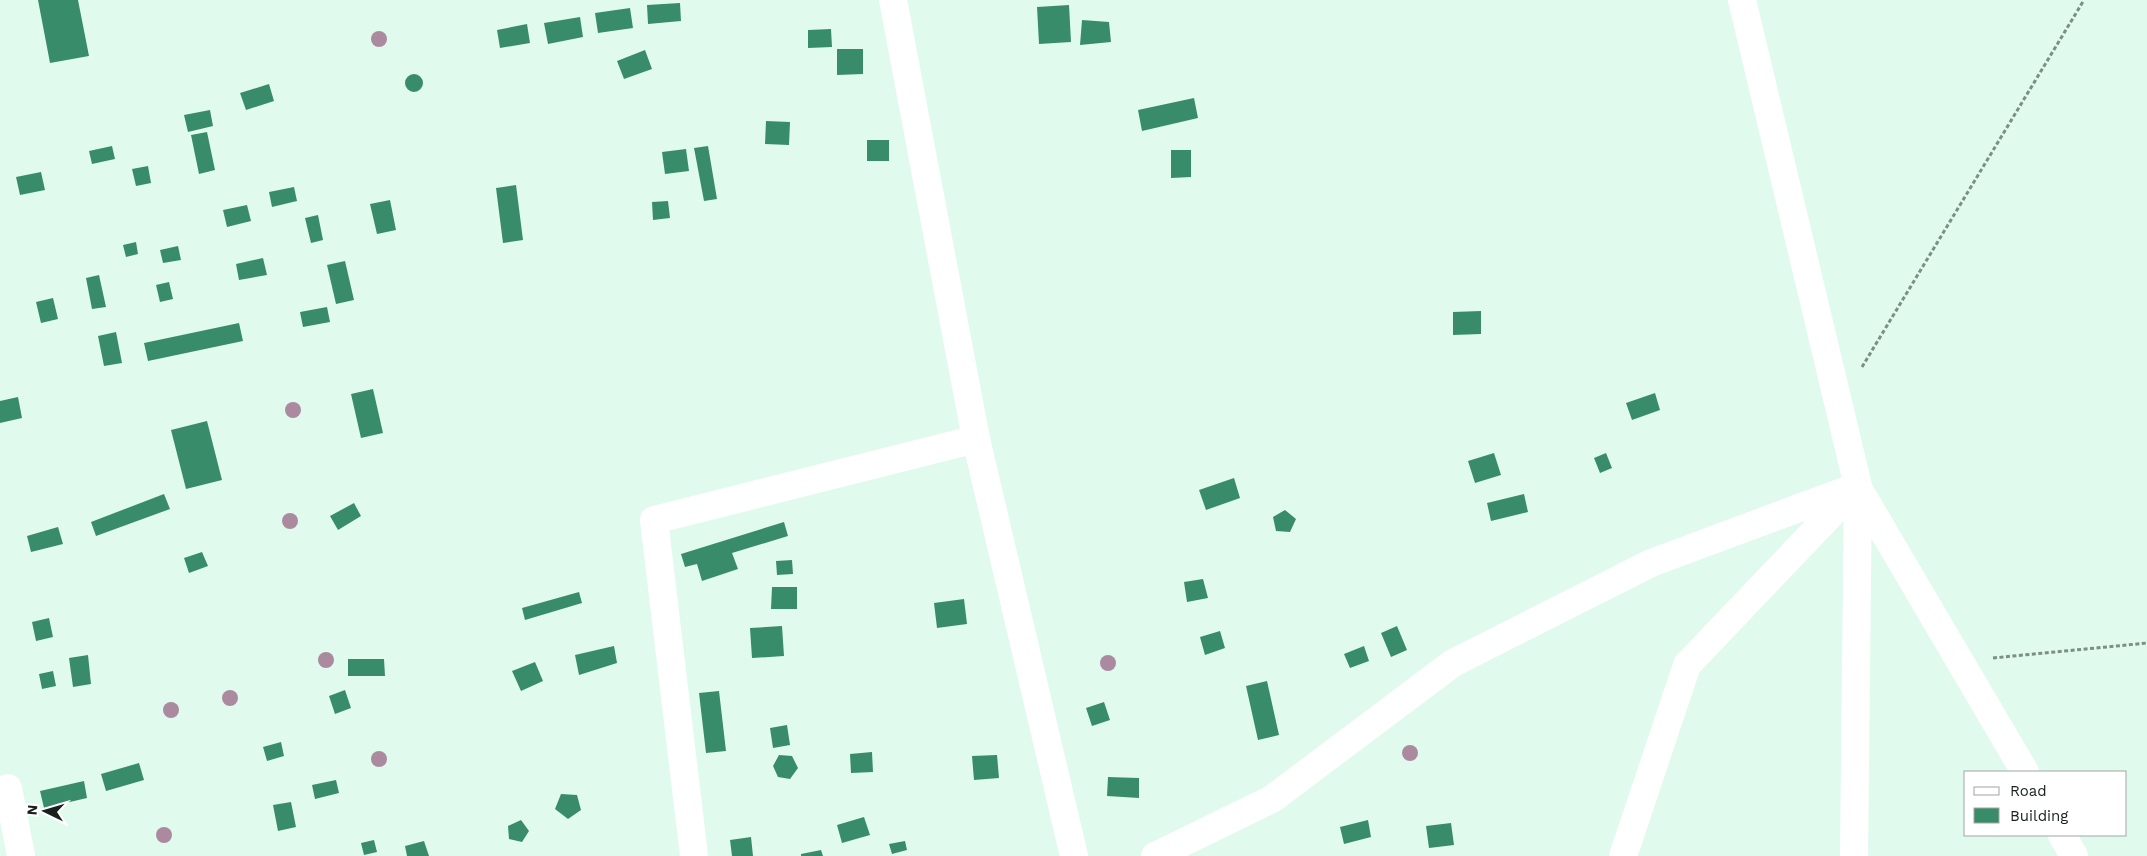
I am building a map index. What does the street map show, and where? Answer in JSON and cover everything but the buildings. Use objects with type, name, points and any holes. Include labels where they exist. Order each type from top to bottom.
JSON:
[{"type":"street","points":[[893,0],[976,438],[1074,856]]},
{"type":"street","points":[[1742,0],[1858,486],[1854,856]]},
{"type":"street","points":[[694,856],[654,520],[976,438]]},
{"type":"street","points":[[1858,486],[2024,771]]},
{"type":"street","points":[[1155,856],[1272,799],[1453,663],[1651,563],[1858,486]]},
{"type":"street","points":[[1623,856],[1687,665],[1858,486]]},
{"type":"street","points":[[8,788],[21,856]]},
{"type":"street","points":[[2063,836],[2074,856]]},
{"type":"path","points":[[1838,406],[2084,0]]},
{"type":"path","points":[[1960,661],[2147,643]]}]
